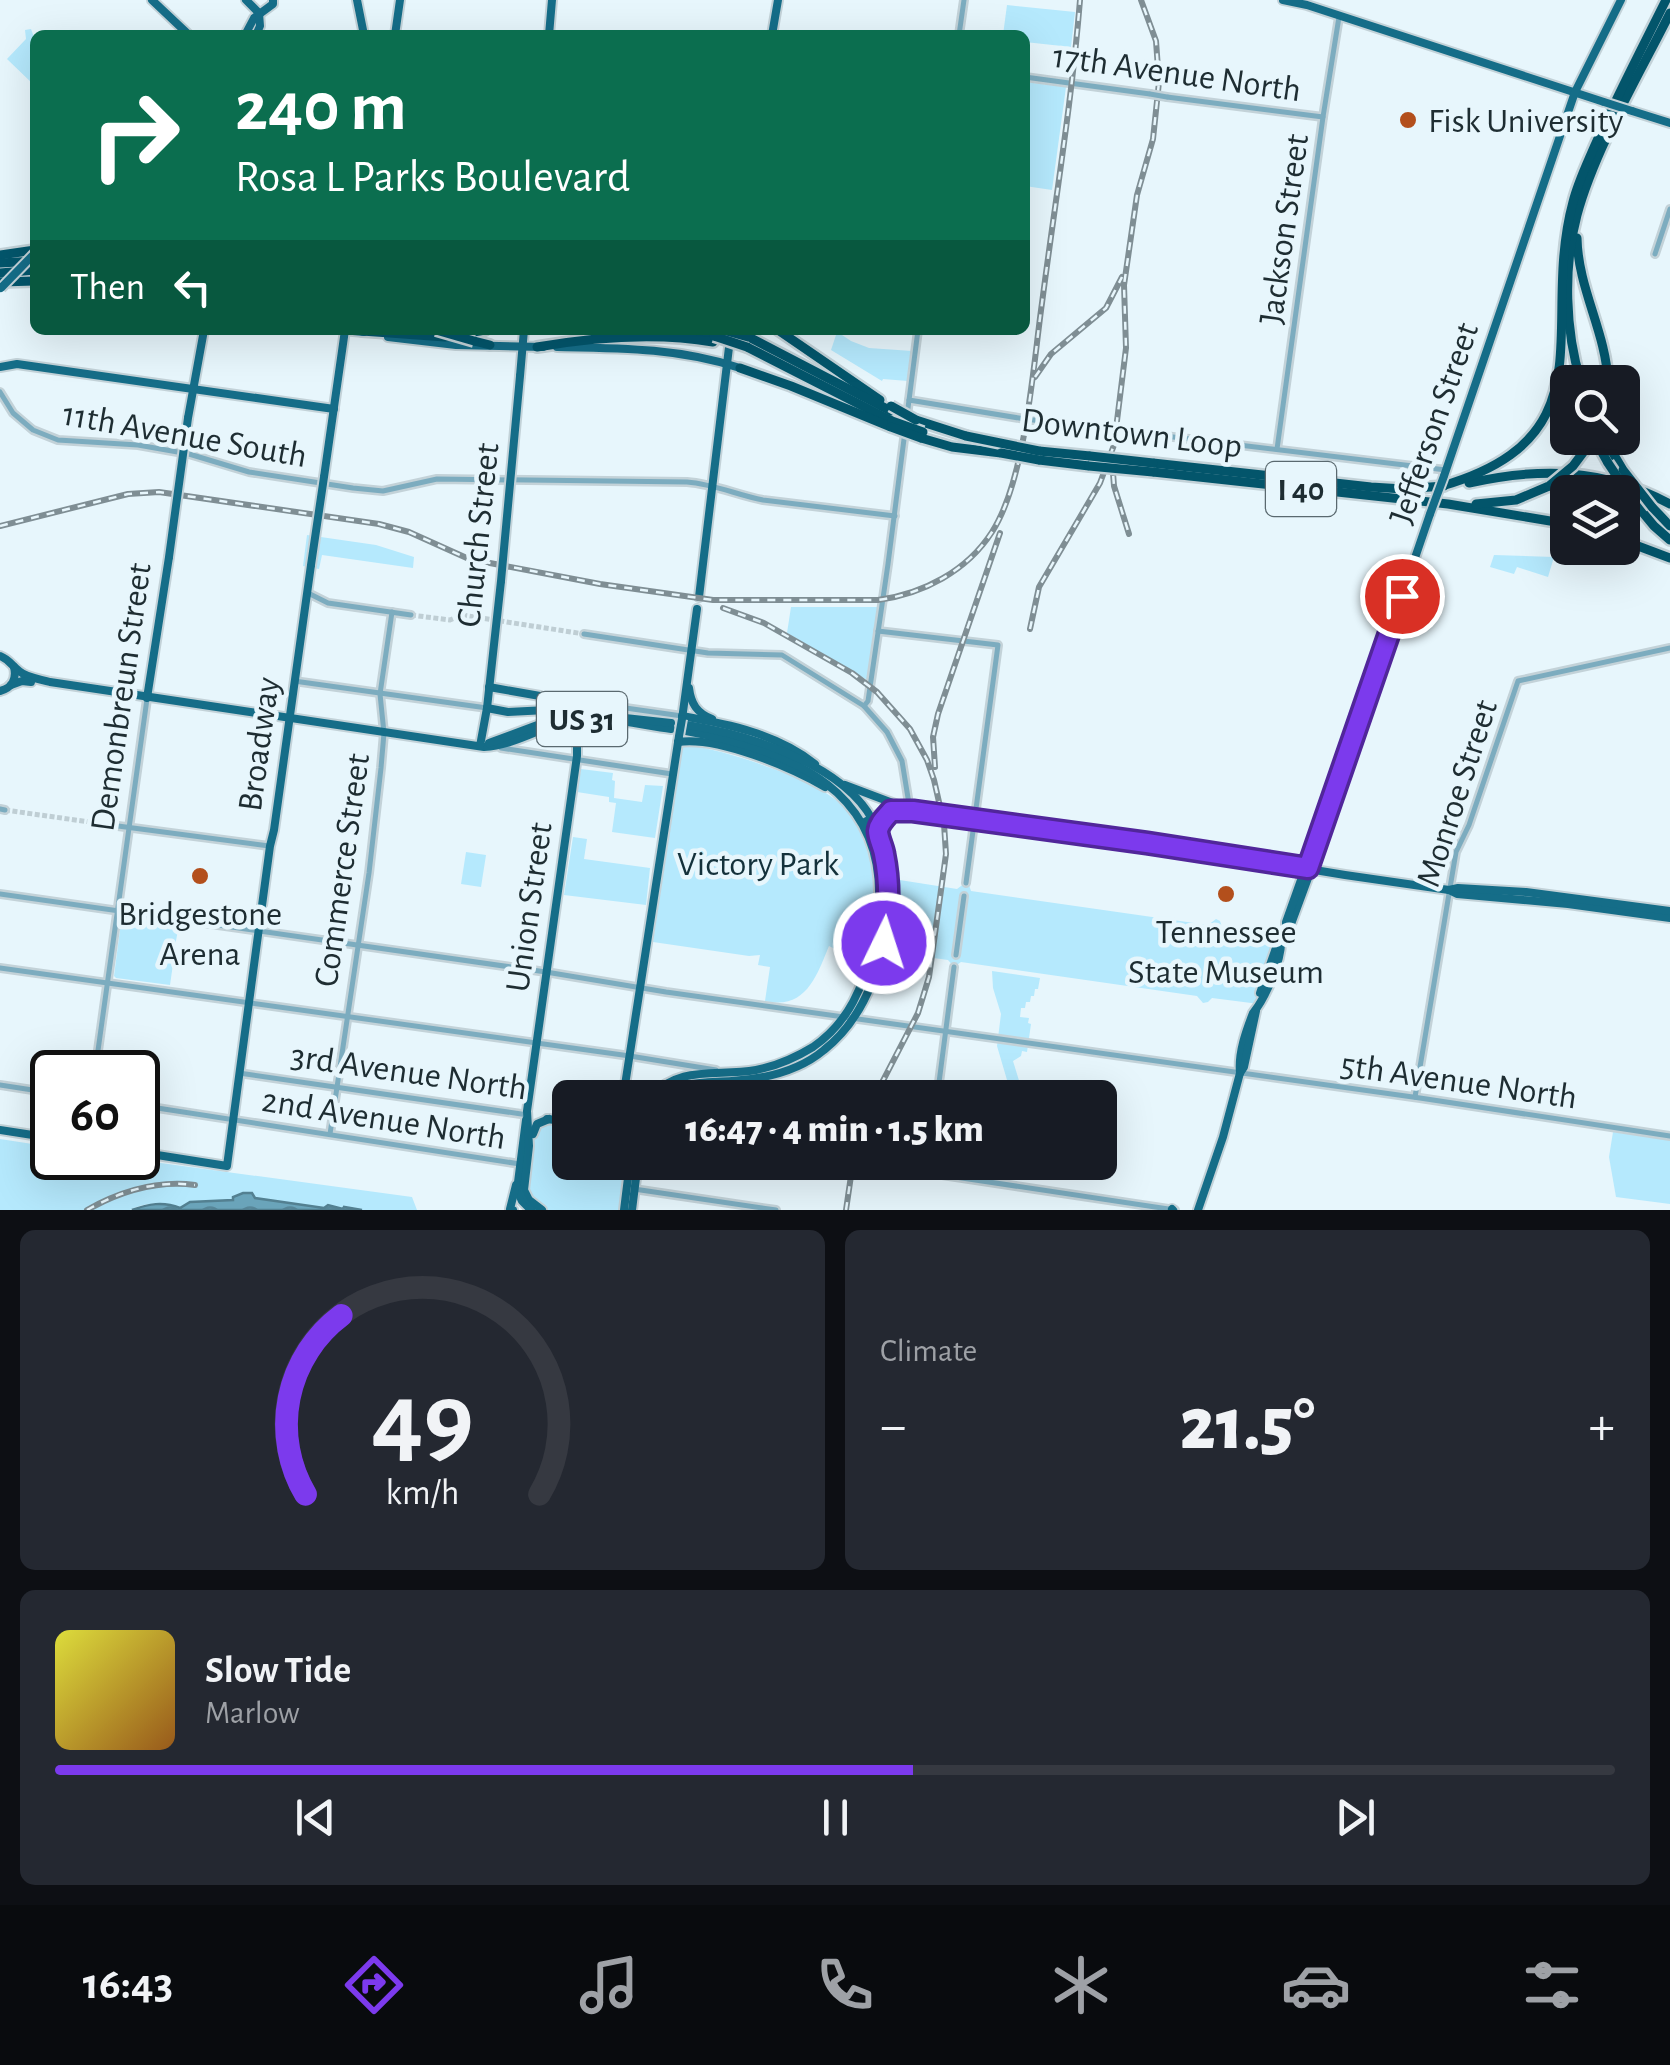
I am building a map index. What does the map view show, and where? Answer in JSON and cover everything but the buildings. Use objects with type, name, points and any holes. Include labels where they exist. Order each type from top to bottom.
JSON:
[{"type":"highway","points":[[1444,477],[1467,478],[1497,465],[1536,431],[1551,402],[1559,375],[1566,230],[1574,198],[1605,122],[1666,0]]},
{"type":"highway","points":[[1576,365],[1570,329],[1569,275],[1578,216],[1593,172],[1670,13]]},
{"type":"highway","points":[[1578,216],[1582,275],[1603,340],[1606,365]]},
{"type":"highway","points":[[0,259],[30,253]]},
{"type":"highway","points":[[0,259],[30,261]]},
{"type":"highway","points":[[0,273],[30,270]]},
{"type":"highway","points":[[0,286],[30,282]]},
{"type":"highway","points":[[1562,319],[1574,365]]},
{"type":"highway","points":[[418,335],[457,335]]},
{"type":"highway","points":[[453,335],[490,345]]},
{"type":"highway","points":[[739,335],[924,432],[966,444]]},
{"type":"highway","points":[[786,335],[861,388],[891,416]]},
{"type":"highway","points":[[537,347],[654,336],[716,336],[747,342]]},
{"type":"highway","points":[[716,336],[734,347],[747,342]]},
{"type":"highway","points":[[740,368],[891,416],[916,420],[924,432]]},
{"type":"highway","name":"Downtown Loop","points":[[966,444],[1001,453],[1039,455]]},
{"type":"highway","name":"Downtown Loop","points":[[966,444],[1448,504],[1550,521]]},
{"type":"highway","name":"I 40","points":[[1448,504],[1516,500],[1549,486],[1581,455]]},
{"type":"highway","points":[[1604,455],[1634,502],[1670,540]]},
{"type":"highway","points":[[1614,455],[1670,526]]},
{"type":"highway","name":"Downtown Loop","points":[[1153,468],[1403,489],[1444,477],[1578,474],[1635,486],[1670,504]]},
{"type":"highway","points":[[1640,547],[1670,558]]},
{"type":"main road","points":[[152,0],[184,30]]},
{"type":"main road","points":[[246,0],[259,13],[258,30]]},
{"type":"main road","points":[[247,30],[273,0]]},
{"type":"main road","points":[[357,0],[363,30]]},
{"type":"main road","points":[[397,30],[400,0]]},
{"type":"main road","points":[[549,30],[552,0]]},
{"type":"main road","points":[[773,30],[778,0]]},
{"type":"main road","points":[[1284,0],[1670,124]]},
{"type":"main road","name":"Jefferson Street","points":[[1198,1210],[1244,1067],[1256,1011],[1281,951],[1286,922],[1444,477],[1574,92],[1621,0]]},
{"type":"main road","points":[[0,286],[30,257]]},
{"type":"main road","name":"Demonbreun Street","points":[[147,698],[203,335]]},
{"type":"main road","name":"Broadway","points":[[160,1155],[227,1166],[343,335]]},
{"type":"main road","points":[[380,335],[456,345],[490,345],[523,338],[537,347],[644,348],[740,368]]},
{"type":"main road","points":[[699,597],[726,364],[733,335]]},
{"type":"main road","name":"Church Street","points":[[480,746],[501,581],[523,338]]},
{"type":"main road","points":[[0,368],[16,364],[334,409]]},
{"type":"main road","points":[[626,1080],[697,609]]},
{"type":"main road","name":"US 31","points":[[0,656],[28,677],[50,682],[480,746],[498,746],[577,719],[671,726],[579,713],[480,746]]},
{"type":"main road","points":[[4,691],[15,676],[14,667]]},
{"type":"main road","points":[[680,1080],[687,1074],[753,1079],[796,1067],[826,1049],[875,975],[885,936],[887,878],[878,833],[848,790],[793,748],[720,723],[697,710],[688,678]]},
{"type":"main road","name":"US 31","points":[[4,691],[22,681],[50,682]]},
{"type":"main road","points":[[489,687],[540,696],[596,714]]},
{"type":"main road","name":"Union Street","points":[[487,708],[522,713],[560,712],[573,725],[577,739],[528,1115],[525,1194],[541,1210]]},
{"type":"main road","points":[[682,728],[720,723]]},
{"type":"main road","points":[[682,728],[733,734],[772,748],[868,796],[910,810]]},
{"type":"main road","points":[[674,1080],[687,1074],[756,1070],[779,1064],[849,1018],[867,967],[878,915],[876,859],[867,820],[818,777],[778,756],[682,728]]},
{"type":"main road","points":[[682,728],[702,742],[758,757],[837,794]]},
{"type":"main road","points":[[867,820],[891,811],[910,810],[1173,846],[1456,894],[1670,915]]},
{"type":"main road","points":[[878,833],[891,811]]},
{"type":"main road","name":"3rd Avenue North","points":[[528,1115],[552,1119]]},
{"type":"main road","points":[[525,1162],[535,1127],[549,1119]]},
{"type":"main road","points":[[0,1130],[30,1135]]},
{"type":"main road","name":"Union Street","points":[[513,1210],[510,1209],[517,1181],[525,1162]]},
{"type":"main road","points":[[624,1210],[630,1180]]},
{"type":"main road","points":[[632,1210],[634,1180]]},
{"type":"main road","points":[[517,1181],[519,1196],[531,1210]]},
{"type":"street","points":[[961,30],[964,0]]},
{"type":"street","name":"Jackson Street","points":[[1277,450],[1339,16]]},
{"type":"street","name":"17th Avenue North","points":[[1030,78],[1323,117]]},
{"type":"street","points":[[1655,254],[1670,209]]},
{"type":"street","points":[[864,706],[868,701],[895,516],[917,335]]},
{"type":"street","name":"11th Avenue South","points":[[0,392],[13,412],[33,430],[48,437],[188,454],[248,472],[383,490],[437,480],[632,481],[712,486],[754,498],[895,516]]},
{"type":"street","points":[[909,400],[1444,477]]},
{"type":"street","points":[[308,593],[328,603],[411,615]]},
{"type":"street","name":"Commerce Street","points":[[330,1134],[369,873],[384,734],[380,694],[392,612]]},
{"type":"street","points":[[878,631],[998,645],[966,883]]},
{"type":"street","points":[[584,634],[692,650],[782,655],[864,706],[887,732],[906,774],[910,810]]},
{"type":"street","name":"Monroe Street","points":[[1415,1098],[1456,852],[1469,825],[1518,681],[1670,648]]},
{"type":"street","points":[[294,682],[487,708]]},
{"type":"street","points":[[540,696],[682,728]]},
{"type":"street","name":"Demonbreun Street","points":[[98,1050],[147,698]]},
{"type":"street","points":[[498,746],[672,774]]},
{"type":"street","points":[[118,826],[270,846]]},
{"type":"street","name":"5th Avenue North","points":[[0,894],[1670,1136]]},
{"type":"street","points":[[956,954],[964,896]]},
{"type":"street","points":[[939,1080],[954,967]]},
{"type":"street","points":[[0,968],[630,1056],[687,1074]]},
{"type":"street","name":"3rd Avenue North","points":[[240,1073],[528,1115]]},
{"type":"street","points":[[0,1085],[30,1089]]},
{"type":"street","name":"2nd Avenue North","points":[[160,1108],[525,1162]]},
{"type":"street","points":[[979,1180],[1173,1210]]},
{"type":"street","points":[[634,1189],[776,1210]]},
{"type":"street","points":[[1120,1210],[1122,1201]]},
{"type":"street","points":[[1137,1210],[1153,1206]]},
{"type":"green space","points":[[1007,5],[1075,12],[1071,47],[1030,43],[1030,30],[1004,30]]},
{"type":"green space","points":[[25,30],[31,30],[30,81],[7,59],[26,39]]},
{"type":"green space","points":[[1030,83],[1066,87],[1052,190],[1030,187]]},
{"type":"green space","points":[[836,335],[842,335],[869,348],[912,351],[908,381],[882,381],[831,350]]},
{"type":"green space","points":[[307,535],[376,545],[414,557],[413,568],[322,555],[319,569],[303,566]]},
{"type":"green space","points":[[1494,555],[1550,557],[1552,565],[1548,577],[1517,567],[1514,574],[1490,567]]},
{"type":"green space","points":[[791,607],[879,607],[869,681],[787,633]]},
{"type":"green space","name":"Victory Park","points":[[683,744],[739,757],[790,775],[820,789],[845,808],[860,833],[872,870],[874,911],[868,954],[852,949],[843,953],[829,946],[807,989],[790,1001],[779,1003],[765,1001],[770,967],[758,965],[760,955],[653,942]]},
{"type":"green space","points":[[581,769],[613,773],[614,798],[642,802],[645,785],[663,786],[655,838],[612,832],[616,803],[609,802],[609,797],[577,792]]},
{"type":"green space","points":[[573,837],[587,839],[584,859],[650,868],[646,905],[564,895]]},
{"type":"green space","points":[[466,852],[486,855],[481,887],[461,884]]},
{"type":"green space","points":[[887,878],[957,889],[965,883],[971,891],[1208,925],[1216,919],[1222,927],[1283,934],[1259,1004],[1212,998],[1203,1003],[1197,996],[961,962],[954,967],[948,960],[882,951]]},
{"type":"green space","points":[[127,918],[179,925],[175,946],[169,947],[164,956],[173,964],[170,985],[114,976],[121,922]]},
{"type":"green space","points":[[992,971],[1040,978],[1034,996],[1021,1008],[1020,1017],[1029,1018],[1031,1024],[1027,1052],[1022,1051],[1013,1061],[1019,1080],[1007,1080],[997,1046],[1001,1014]]},
{"type":"green space","points":[[552,1124],[552,1180],[625,1180],[621,1210],[546,1210],[534,1202],[527,1186],[538,1125]]},
{"type":"green space","points":[[1613,1132],[1670,1140],[1670,1204],[1616,1197],[1609,1157]]},
{"type":"green space","points":[[0,1139],[30,1144],[30,1180],[160,1180],[160,1163],[412,1197],[417,1210],[344,1210],[255,1198],[252,1194],[180,1208],[155,1204],[130,1210],[0,1210]]},
{"type":"water","points":[[243,1193],[324,1208],[328,1205],[362,1210],[132,1210],[156,1204],[180,1208],[190,1202],[233,1200]]},
{"type":"tunnel","points":[[411,615],[450,620],[462,615],[584,634]]},
{"type":"tunnel","points":[[5,810],[118,826]]},
{"type":"railway","points":[[0,526],[128,494],[159,492],[379,524],[409,532],[469,559],[713,600],[878,600],[927,586],[957,569],[982,546],[1004,510],[1013,483],[1031,389],[1080,0]]},
{"type":"railway","points":[[1030,629],[1039,587],[1100,483],[1114,445],[1126,348],[1124,285],[1137,195],[1153,139],[1159,82],[1156,41],[1141,0]]},
{"type":"railway","points":[[1035,377],[1051,354],[1106,308],[1122,277]]},
{"type":"railway","points":[[1112,460],[1114,486],[1129,534]]},
{"type":"railway","points":[[935,767],[933,737],[938,714],[1000,533]]},
{"type":"railway","points":[[723,608],[764,623],[852,673],[877,692],[910,729],[934,780],[946,854],[929,977],[918,1013],[883,1080]]},
{"type":"railway","points":[[846,1210],[850,1180]]},
{"type":"railway","points":[[87,1210],[139,1188],[195,1185]]},
{"type":"place","name":"Fisk University","points":[[1408,120]]},
{"type":"place","name":"Bridgestone Arena","points":[[200,876]]},
{"type":"place","name":"Tennessee State Museum","points":[[1226,894]]},
{"type":"route","points":[[884,943],[888,895],[878,833],[891,811],[1104,836],[1308,868],[1402,596]]}]
